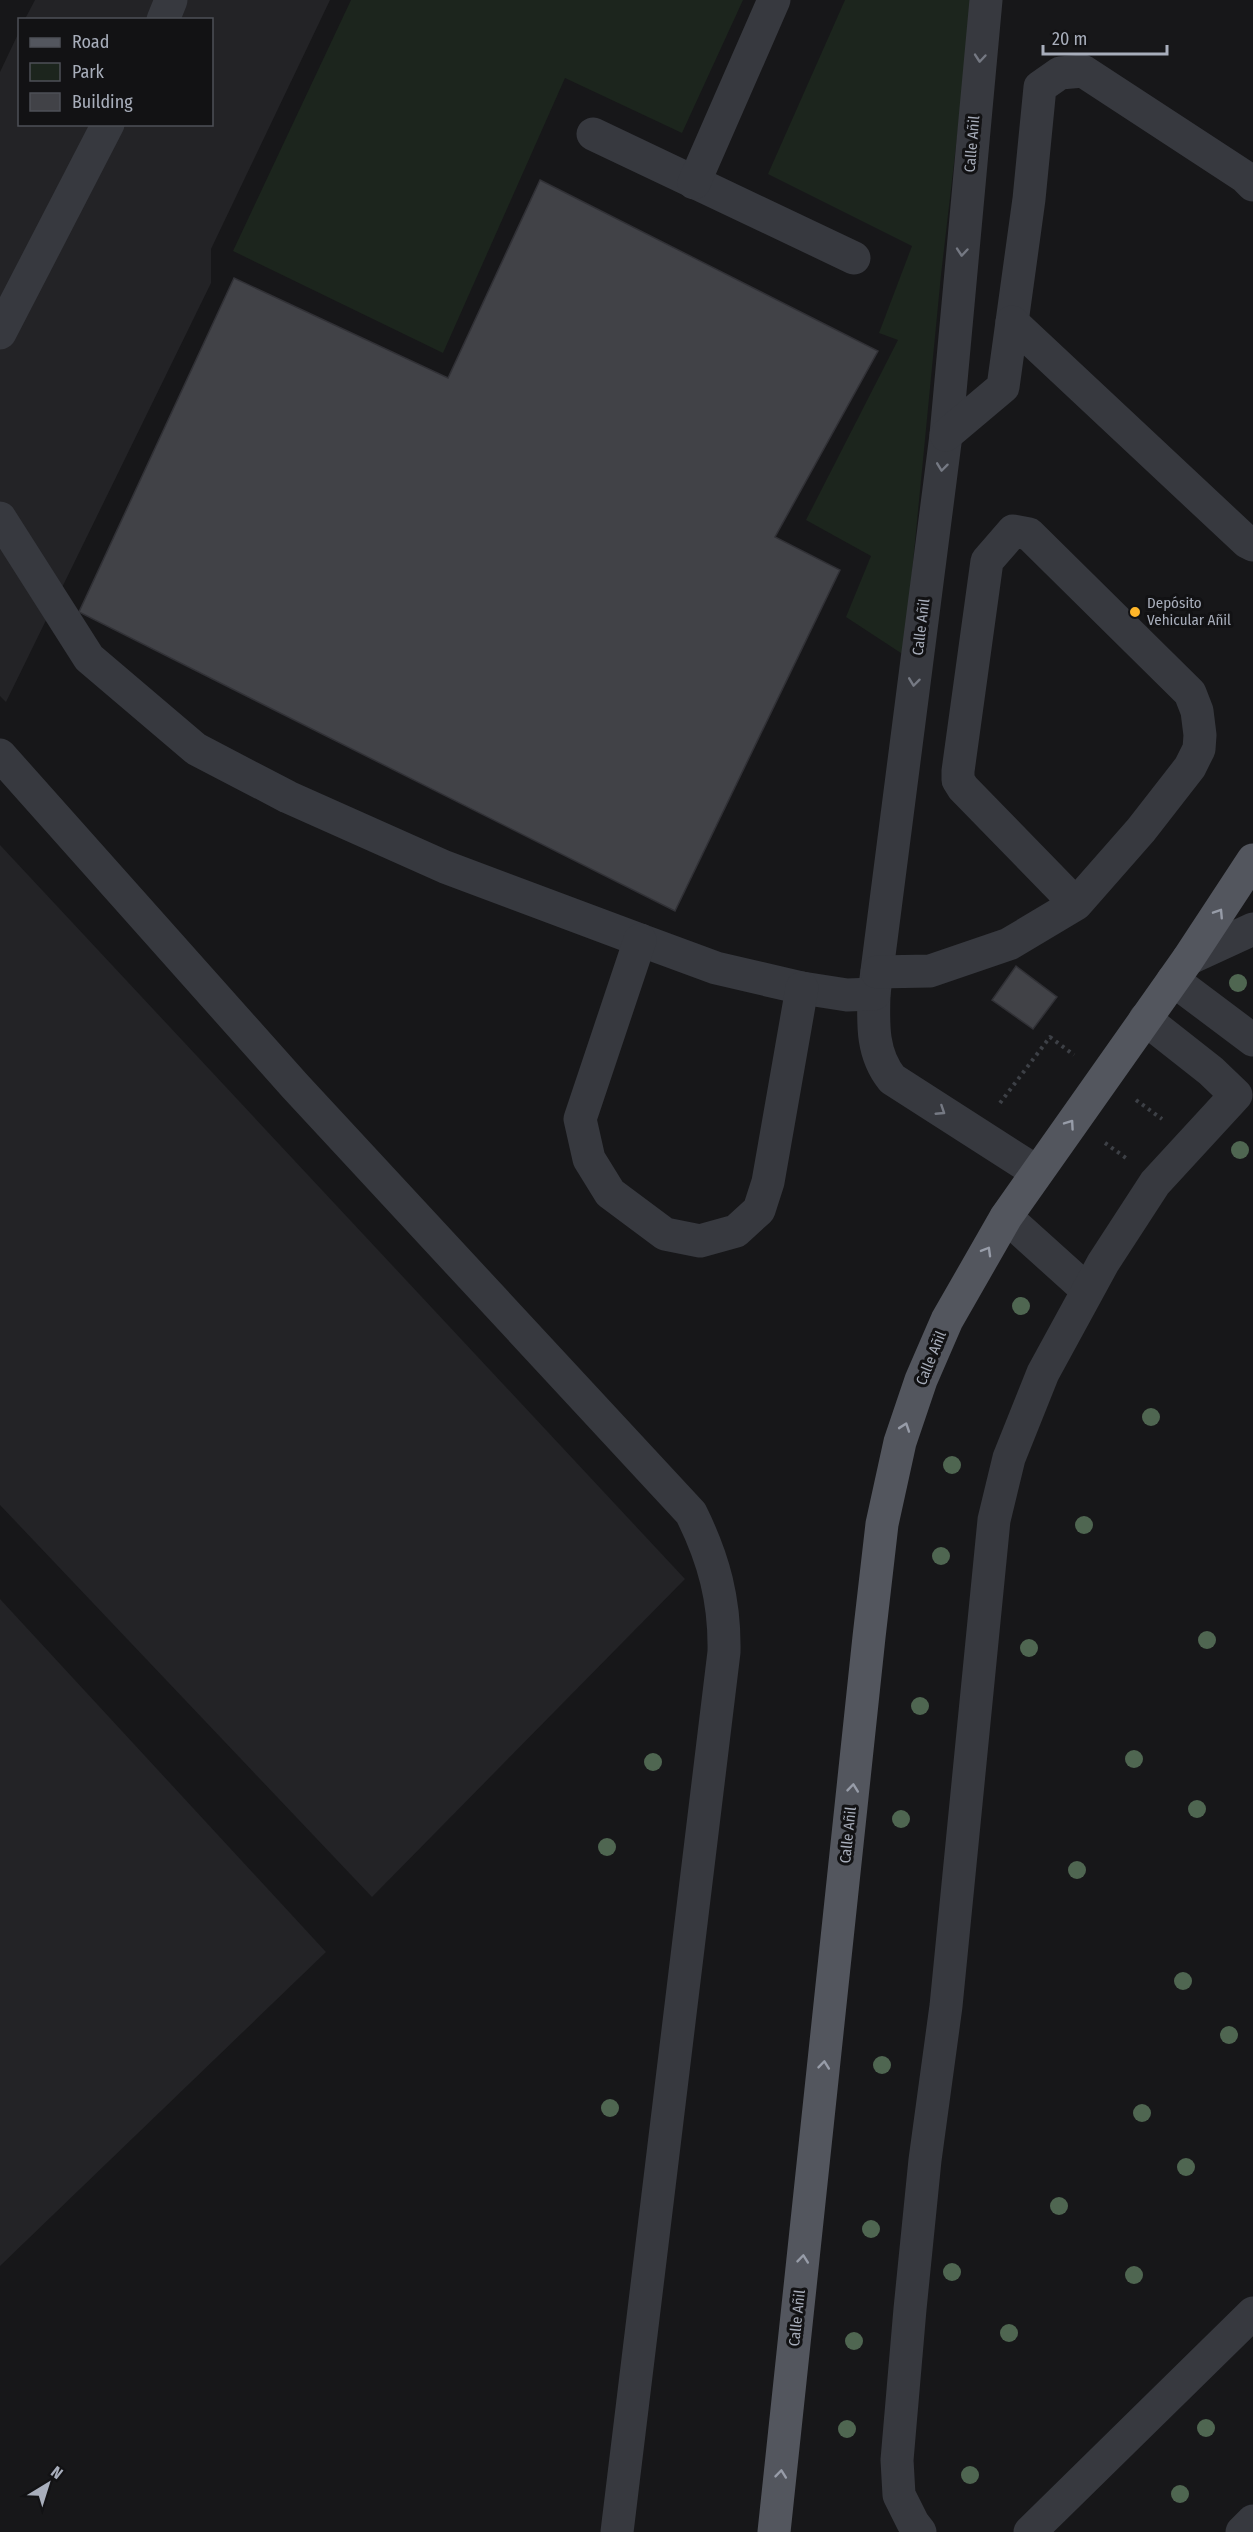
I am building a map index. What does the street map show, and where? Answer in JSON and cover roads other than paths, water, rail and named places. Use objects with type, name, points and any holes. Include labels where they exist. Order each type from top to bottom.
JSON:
[{"type":"main road","name":"Calle Añil","points":[[774,2532],[882,1524],[900,1442],[921,1380],[947,1320],[1006,1217],[1181,970],[1253,860]]},
{"type":"street","points":[[164,18],[171,0]]},
{"type":"street","points":[[694,183],[774,0]]},
{"type":"street","name":"Calle Añil","points":[[986,0],[946,435],[875,983],[873,1026],[877,1054],[892,1079],[1037,1172]]},
{"type":"street","points":[[946,435],[1003,387],[1029,199],[1040,87],[1060,73],[1083,71],[1245,177],[1253,185]]},
{"type":"street","points":[[0,333],[107,126]]},
{"type":"street","points":[[593,134],[854,258]]},
{"type":"street","points":[[1012,322],[1247,542],[1253,544]]},
{"type":"street","points":[[0,518],[89,658],[196,749],[288,797],[445,867],[716,968],[802,988],[848,995],[875,983],[930,971],[1009,944],[1076,904],[1141,830],[1190,767],[1199,749],[1197,711],[1190,693],[1029,534],[1013,531],[987,561],[958,780],[963,788],[1076,904]]},
{"type":"street","points":[[0,755],[295,1086],[691,1513],[714,1564],[725,1622],[724,1652],[618,2532]]},
{"type":"street","points":[[1253,929],[1181,970],[1253,1040]]},
{"type":"street","points":[[640,940],[580,1119],[589,1159],[610,1193],[664,1234],[700,1241],[735,1231],[759,1210],[768,1182],[802,988]]},
{"type":"street","points":[[920,2532],[899,2495],[897,2460],[925,2160],[946,2006],[994,1520],[1008,1458],[1043,1373],[1087,1290],[1155,1183],[1236,1095],[1145,1018]]},
{"type":"street","points":[[1006,1217],[1087,1290]]},
{"type":"street","points":[[1030,2532],[1253,2313]]},
{"type":"street","points":[[1242,2532],[1253,2521]]},
{"type":"place","name":"Depósito Vehicular Añil","points":[[1135,612]]}]
